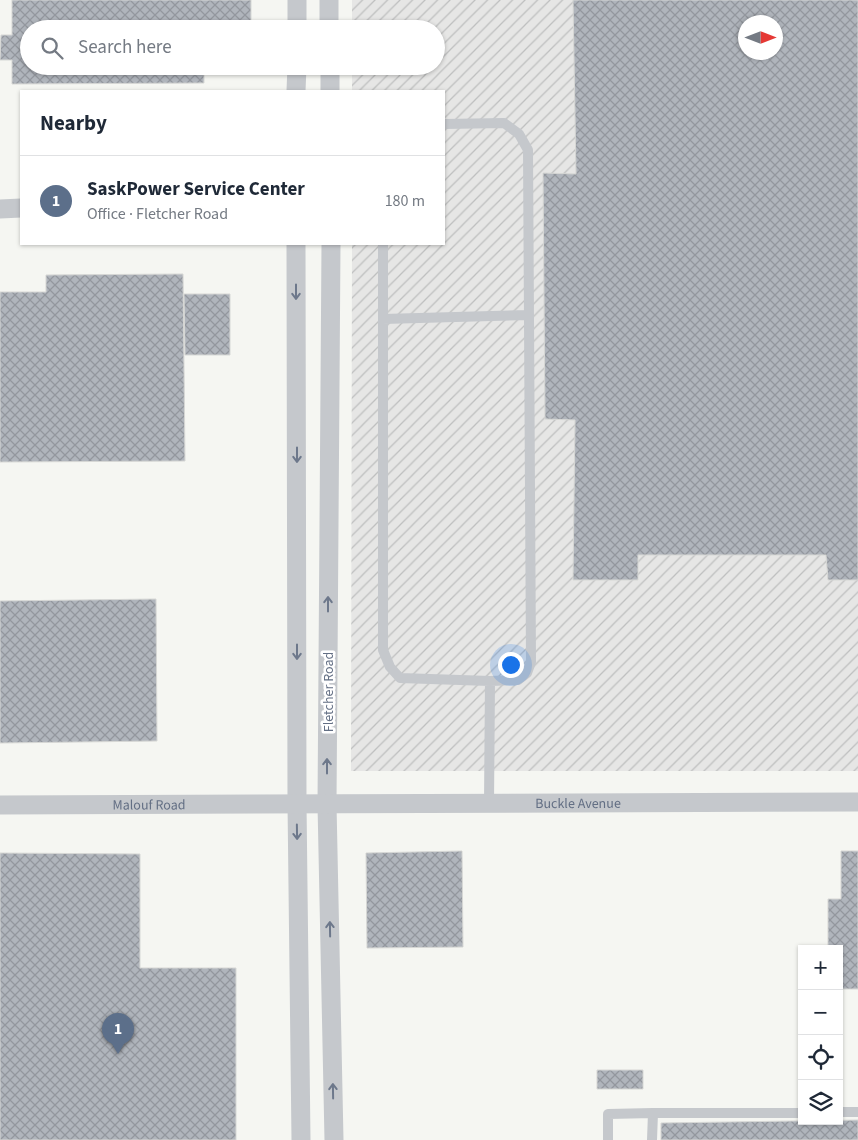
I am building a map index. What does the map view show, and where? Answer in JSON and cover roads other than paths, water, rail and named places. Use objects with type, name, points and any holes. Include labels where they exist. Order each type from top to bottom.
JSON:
[{"type":"street","points":[[297,0],[297,20]]},
{"type":"street","points":[[329,0],[329,20]]},
{"type":"street","points":[[296,90],[297,75]]},
{"type":"street","points":[[330,75],[330,90]]},
{"type":"street","points":[[0,209],[20,208]]},
{"type":"street","points":[[296,245],[297,803],[301,1140]]},
{"type":"street","name":"Fletcher Road","points":[[331,245],[327,804],[334,1140]]},
{"type":"street","name":"Buckle Avenue","points":[[297,803],[858,802]]},
{"type":"street","name":"Malouf Road","points":[[0,805],[297,803]]},
{"type":"lane","points":[[383,245],[383,650],[390,667],[400,678],[518,680],[527,673],[531,662],[528,150],[519,134],[504,123],[445,124]]},
{"type":"lane","points":[[383,319],[529,315]]},
{"type":"lane","points":[[489,804],[490,681]]},
{"type":"lane","points":[[608,1140],[608,1114],[798,1112]]},
{"type":"lane","points":[[843,1112],[858,1112]]},
{"type":"lane","points":[[652,1113],[652,1140]]},
{"type":"place","name":"SaskPower Service Center","points":[[118,1054]]}]
